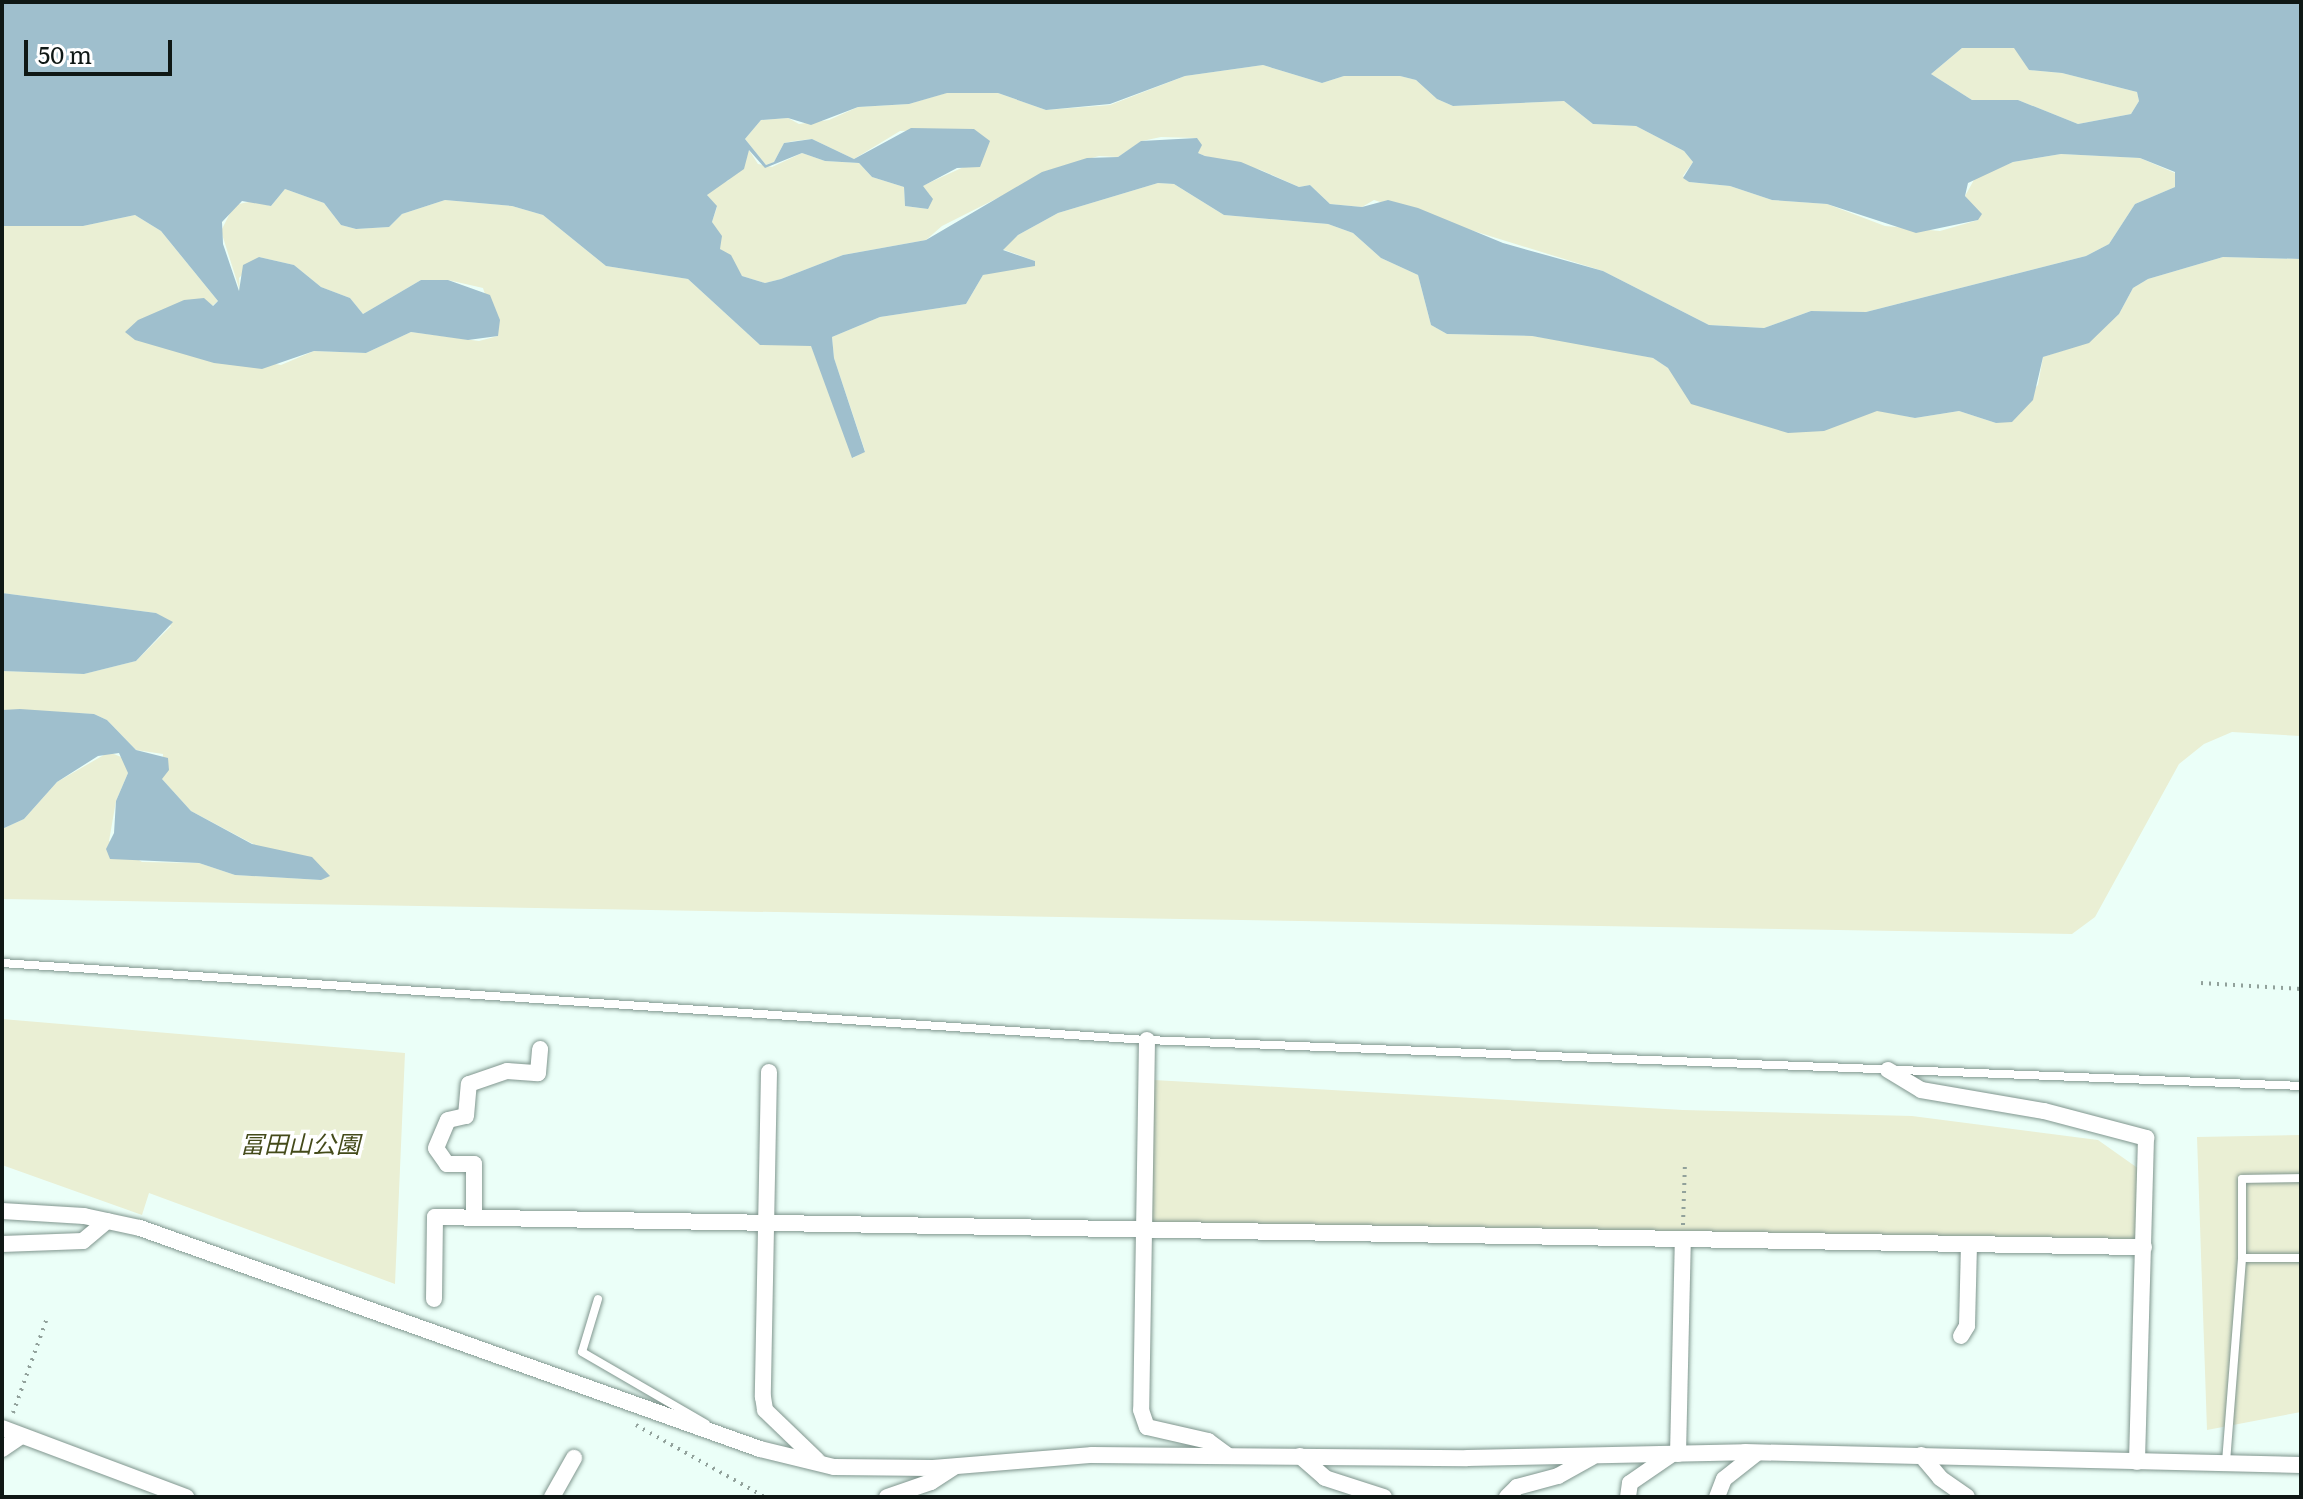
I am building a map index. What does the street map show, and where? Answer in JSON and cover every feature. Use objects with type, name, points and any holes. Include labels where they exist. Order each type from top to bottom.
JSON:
[{"type":"street","points":[[1147,1040],[1141,1410],[1147,1427],[1208,1441],[1227,1455]]},
{"type":"street","points":[[474,1218],[474,1164],[447,1164],[436,1148],[448,1120],[466,1116],[469,1084],[507,1071],[538,1073],[540,1049]]},
{"type":"street","points":[[1888,1070],[1921,1090],[2044,1111],[2146,1138],[2137,1462]]},
{"type":"street","points":[[769,1072],[765,1410],[793,1442],[824,1465]]},
{"type":"street","points":[[2,1211],[107,1221],[250,1266],[718,1434],[824,1465],[884,1470],[1092,1455],[1595,1456],[1757,1453],[1921,1455],[2226,1466],[2301,1465]]},
{"type":"street","points":[[434,1299],[435,1217],[2144,1247]]},
{"type":"street","points":[[2,1244],[83,1241],[107,1221]]},
{"type":"street","points":[[1675,1454],[1683,1240]]},
{"type":"street","points":[[1961,1336],[1967,1326],[1969,1244]]},
{"type":"street","points":[[2,1449],[10,1431],[186,1497]]},
{"type":"street","points":[[1717,1497],[1724,1479],[1757,1453]]},
{"type":"street","points":[[1628,1497],[1630,1483],[1675,1454]]},
{"type":"street","points":[[1921,1455],[1940,1478],[1967,1497]]},
{"type":"street","points":[[1300,1456],[1325,1478],[1384,1497]]},
{"type":"street","points":[[1507,1497],[1517,1487],[1558,1476],[1595,1456]]},
{"type":"street","points":[[552,1497],[574,1458]]},
{"type":"street","points":[[887,1497],[931,1482],[955,1466]]},
{"type":"lane","points":[[2,963],[1147,1040],[2301,1086]]},
{"type":"lane","points":[[2226,1466],[2242,1258],[2242,1179],[2301,1178]]},
{"type":"lane","points":[[2242,1258],[2301,1258]]},
{"type":"lane","points":[[598,1299],[582,1352],[686,1408],[718,1434]]},
{"type":"path","points":[[2201,983],[2301,989]]},
{"type":"path","points":[[1683,1240],[1685,1163]]},
{"type":"path","points":[[10,1431],[47,1318]]},
{"type":"path","points":[[626,1419],[765,1497]]},
{"type":"green space","points":[[1962,48],[2015,48],[2029,70],[2062,73],[2137,92],[2139,101],[2131,114],[2078,124],[2018,100],[1972,100],[1931,74]]},
{"type":"green space","points":[[1263,65],[1322,83],[1344,76],[1400,76],[1416,80],[1437,99],[1453,106],[1564,101],[1593,124],[1636,126],[1684,151],[1693,162],[1683,176],[1689,182],[1730,186],[1772,200],[1827,204],[1885,226],[1940,231],[1978,220],[1965,196],[1975,178],[2013,162],[2061,154],[2140,158],[2175,173],[2175,187],[2135,204],[2109,244],[2086,256],[1866,312],[1811,311],[1764,328],[1709,325],[1603,271],[1374,200],[1362,207],[1330,204],[1310,185],[1299,187],[1261,170],[1198,153],[1196,138],[1161,137],[1142,141],[1118,157],[1099,156],[1059,167],[942,226],[926,240],[843,255],[765,283],[742,276],[720,249],[712,222],[717,207],[707,195],[717,183],[728,181],[749,150],[758,164],[772,167],[802,153],[825,161],[859,163],[872,177],[904,187],[905,206],[928,209],[930,195],[922,186],[966,166],[974,129],[900,131],[854,159],[812,139],[794,141],[784,143],[774,162],[766,165],[745,139],[761,120],[788,118],[799,124],[829,120],[858,107],[909,104],[946,93],[998,93],[1046,110],[1110,105],[1185,76]]},
{"type":"green space","points":[[1158,183],[1174,184],[1224,215],[1328,224],[1353,233],[1381,258],[1418,275],[1431,325],[1447,334],[1532,336],[1589,345],[1653,358],[1668,368],[1915,418],[1959,411],[1996,423],[2038,385],[2043,357],[2089,342],[2119,314],[2133,288],[2148,279],[2223,257],[2301,259],[2301,736],[2232,732],[2204,744],[2179,764],[2095,917],[2072,934],[2,899],[2,829],[24,819],[57,782],[109,752],[126,759],[128,773],[116,801],[109,841],[142,862],[199,863],[235,875],[321,880],[191,811],[162,779],[163,754],[136,750],[107,720],[94,714],[2,710],[2,671],[84,674],[136,661],[171,626],[156,613],[2,593],[2,226],[83,226],[135,215],[161,231],[218,301],[212,306],[184,300],[136,340],[281,365],[314,351],[366,353],[411,332],[479,341],[498,336],[483,288],[448,280],[421,280],[363,314],[350,298],[321,287],[294,265],[259,257],[239,278],[240,291],[221,231],[234,205],[253,201],[271,206],[285,189],[324,203],[341,225],[356,229],[389,227],[402,214],[445,200],[512,206],[543,215],[606,266],[688,279],[760,345],[811,345],[853,458],[865,451],[834,358],[832,337],[880,317],[966,304],[983,275],[1035,261],[1002,249],[1018,235],[1058,213]]},
{"type":"green space","name":"冨田山公園","points":[[2,1019],[405,1053],[395,1284],[149,1193],[142,1215],[2,1165]]},
{"type":"green space","points":[[1154,1080],[1683,1110],[1912,1116],[2098,1140],[2139,1169],[2139,1242],[1150,1225]]},
{"type":"green space","points":[[2301,1135],[2301,1412],[2207,1430],[2197,1137]]},
{"type":"water","points":[[2,2],[2301,2],[2301,259],[2223,257],[2148,279],[2133,288],[2119,314],[2089,343],[2043,357],[2033,400],[2012,422],[1996,423],[1959,411],[1915,418],[1877,411],[1824,431],[1788,433],[1691,404],[1668,368],[1653,358],[1532,336],[1447,334],[1431,325],[1418,275],[1381,258],[1353,233],[1328,224],[1224,215],[1174,184],[1158,183],[1058,213],[1018,235],[1003,250],[1035,261],[1035,266],[983,275],[966,304],[880,317],[832,337],[834,358],[865,452],[852,458],[811,346],[760,345],[688,279],[606,266],[543,215],[512,206],[445,200],[402,214],[389,227],[356,229],[341,225],[324,203],[285,189],[271,206],[242,201],[222,222],[223,244],[239,291],[243,265],[259,257],[294,265],[321,287],[350,298],[363,314],[421,280],[448,280],[490,295],[500,320],[498,336],[468,340],[411,332],[366,353],[314,351],[262,369],[214,363],[135,340],[125,332],[138,320],[184,300],[204,298],[213,306],[218,301],[161,231],[135,215],[83,226],[2,226]],"holes":[[[1962,48],[2014,48],[2029,70],[2062,73],[2137,92],[2139,101],[2131,114],[2078,124],[2018,100],[1972,100],[1931,74]],[[1263,65],[1322,83],[1344,76],[1400,76],[1416,80],[1437,99],[1453,106],[1564,101],[1593,124],[1636,126],[1684,151],[1693,162],[1683,178],[1689,182],[1730,186],[1772,200],[1827,204],[1916,233],[1978,220],[1982,214],[1965,196],[1968,183],[2013,162],[2061,154],[2140,158],[2175,172],[2175,187],[2135,204],[2109,244],[2086,256],[1866,312],[1811,311],[1764,328],[1709,325],[1603,271],[1503,243],[1418,208],[1388,200],[1362,207],[1330,204],[1310,185],[1299,187],[1241,162],[1198,153],[1202,145],[1197,138],[1141,141],[1118,157],[1087,158],[1042,172],[926,240],[843,255],[765,283],[742,276],[731,255],[720,249],[722,236],[712,222],[717,206],[707,195],[744,169],[749,150],[765,168],[802,153],[825,161],[859,163],[872,177],[904,187],[905,206],[928,209],[933,199],[923,186],[957,168],[980,167],[990,141],[974,129],[911,128],[854,159],[812,139],[784,143],[774,162],[766,165],[745,139],[761,120],[788,118],[811,125],[858,107],[909,104],[947,93],[998,93],[1046,110],[1110,104],[1185,76]]]},
{"type":"water","points":[[2,593],[156,613],[173,622],[136,661],[84,674],[2,671]]},
{"type":"water","points":[[2,710],[94,714],[107,720],[136,750],[168,758],[169,770],[162,779],[191,811],[252,844],[312,857],[330,876],[321,880],[235,875],[199,863],[110,859],[106,849],[114,833],[116,801],[128,773],[119,753],[98,756],[57,782],[24,819],[2,829]]}]
